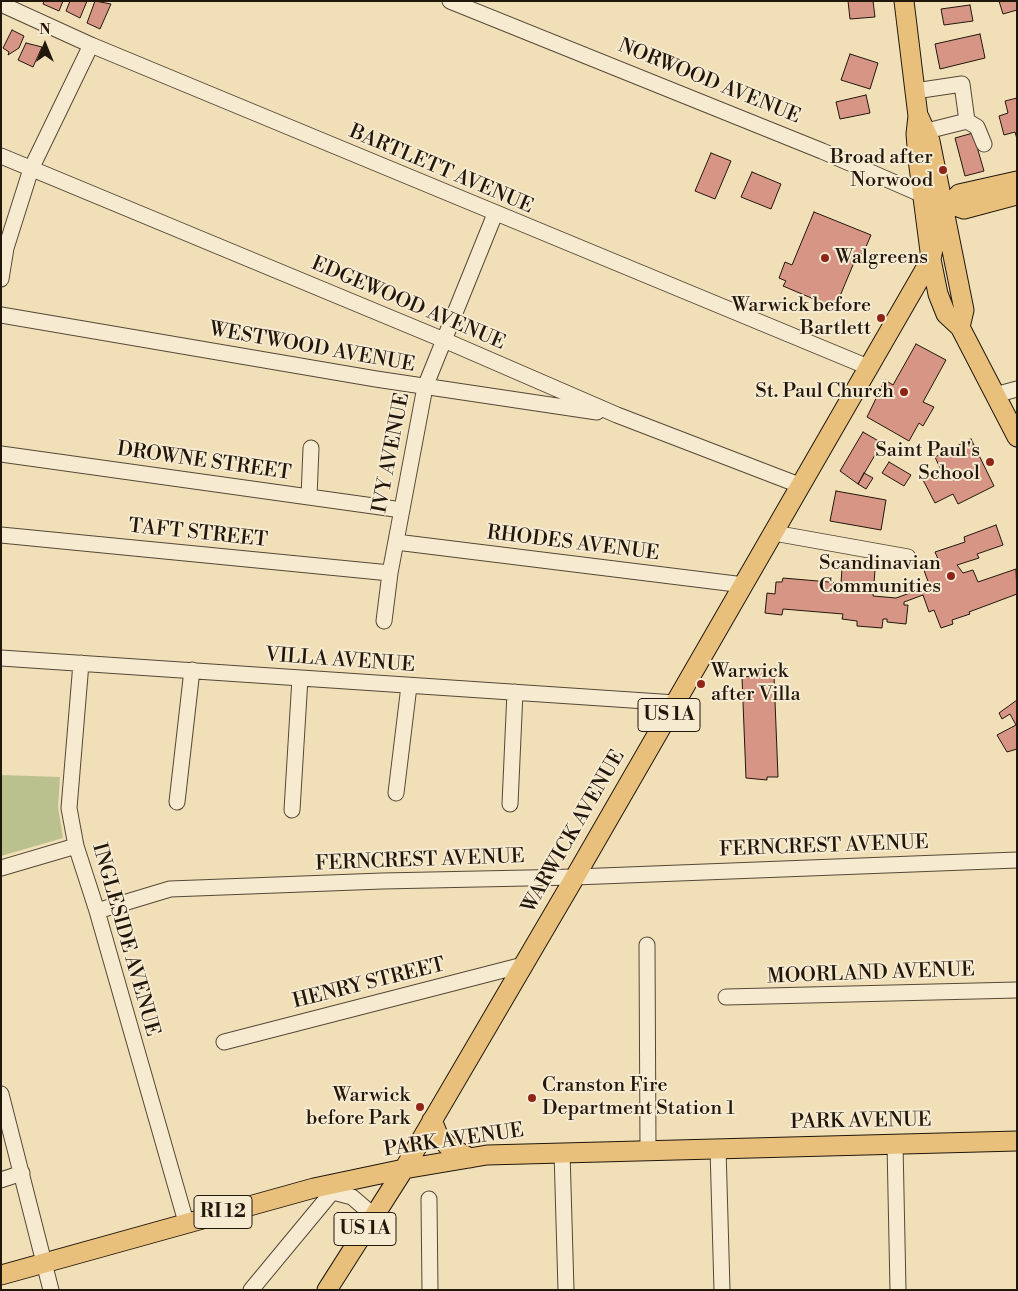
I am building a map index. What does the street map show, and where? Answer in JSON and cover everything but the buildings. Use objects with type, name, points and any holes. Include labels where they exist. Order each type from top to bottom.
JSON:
[{"type":"main road","points":[[904,1],[915,91],[922,124],[946,204],[964,310],[960,327]]},
{"type":"main road","points":[[922,124],[917,143],[931,259],[943,308],[950,320],[960,327],[1017,438]]},
{"type":"main road","points":[[946,204],[959,194],[1017,181]]},
{"type":"main road","name":"NORWOOD AVENUE","points":[[923,195],[964,209],[1017,195]]},
{"type":"main road","name":"WARWICK AVENUE","points":[[327,1290],[404,1169],[676,703],[774,533],[799,485],[931,259],[946,204]]},
{"type":"main road","points":[[432,1120],[438,1135],[448,1146],[470,1158]]},
{"type":"main road","name":"PARK AVENUE","points":[[1,1275],[186,1222],[314,1188],[404,1169],[507,1153],[1017,1141]]},
{"type":"street","name":"NORWOOD AVENUE","points":[[450,1],[822,151],[923,195]]},
{"type":"street","name":"BARTLETT AVENUE","points":[[1,4],[91,45],[494,214],[868,367]]},
{"type":"street","points":[[1,279],[6,248],[31,169],[91,45]]},
{"type":"street","points":[[915,91],[962,84],[968,121]]},
{"type":"street","points":[[922,124],[968,121],[977,127],[984,144]]},
{"type":"street","name":"EDGEWOOD AVENUE","points":[[1,156],[444,340],[617,415],[799,485]]},
{"type":"street","name":"IVY AVENUE","points":[[384,621],[390,573],[425,387],[494,214]]},
{"type":"street","name":"WESTWOOD AVENUE","points":[[1,315],[425,387],[617,415]]},
{"type":"street","points":[[995,395],[1017,389]]},
{"type":"street","points":[[309,496],[311,448]]},
{"type":"street","name":"DROWNE STREET","points":[[1,454],[402,510]]},
{"type":"street","points":[[774,533],[908,557]]},
{"type":"street","name":"TAFT STREET","points":[[1,536],[390,573]]},
{"type":"street","name":"RHODES AVENUE","points":[[396,542],[744,585]]},
{"type":"street","name":"VILLA AVENUE","points":[[1,658],[676,703]]},
{"type":"street","name":"INGLESIDE AVENUE","points":[[81,663],[69,808],[76,846],[97,911],[186,1222]]},
{"type":"street","points":[[177,802],[192,670]]},
{"type":"street","points":[[292,810],[300,678]]},
{"type":"street","points":[[396,793],[408,686]]},
{"type":"street","points":[[510,804],[515,692]]},
{"type":"street","points":[[1,868],[76,846]]},
{"type":"street","name":"FERNCREST AVENUE","points":[[97,911],[170,889],[382,881],[575,877],[1017,860]]},
{"type":"street","points":[[647,945],[648,1150]]},
{"type":"street","name":"HENRY STREET","points":[[224,1042],[523,964]]},
{"type":"street","name":"MOORLAND AVENUE","points":[[726,997],[1017,990]]},
{"type":"street","points":[[1,1094],[51,1290]]},
{"type":"street","points":[[894,1144],[898,1290]]},
{"type":"street","points":[[718,1148],[722,1290]]},
{"type":"street","points":[[562,1152],[566,1290]]},
{"type":"street","points":[[1,1180],[22,1174]]},
{"type":"street","points":[[314,1188],[352,1197],[373,1215]]},
{"type":"street","points":[[251,1290],[333,1191]]},
{"type":"street","points":[[429,1199],[430,1290]]},
{"type":"green space","points":[[1,775],[60,777],[58,807],[63,838],[1,856]]},
{"type":"place","name":"Broad after Norwood","points":[[943,170]]},
{"type":"place","name":"Walgreens","points":[[825,258]]},
{"type":"place","name":"Warwick before Bartlett","points":[[881,318]]},
{"type":"place","name":"St. Paul Church","points":[[904,392]]},
{"type":"place","name":"Saint Paul's School","points":[[990,462]]},
{"type":"place","name":"Scandinavian Communities","points":[[951,576]]},
{"type":"place","name":"Warwick after Villa","points":[[701,684]]},
{"type":"place","name":"Cranston Fire Department Station 1","points":[[532,1098]]},
{"type":"place","name":"Warwick before Park","points":[[420,1107]]}]
